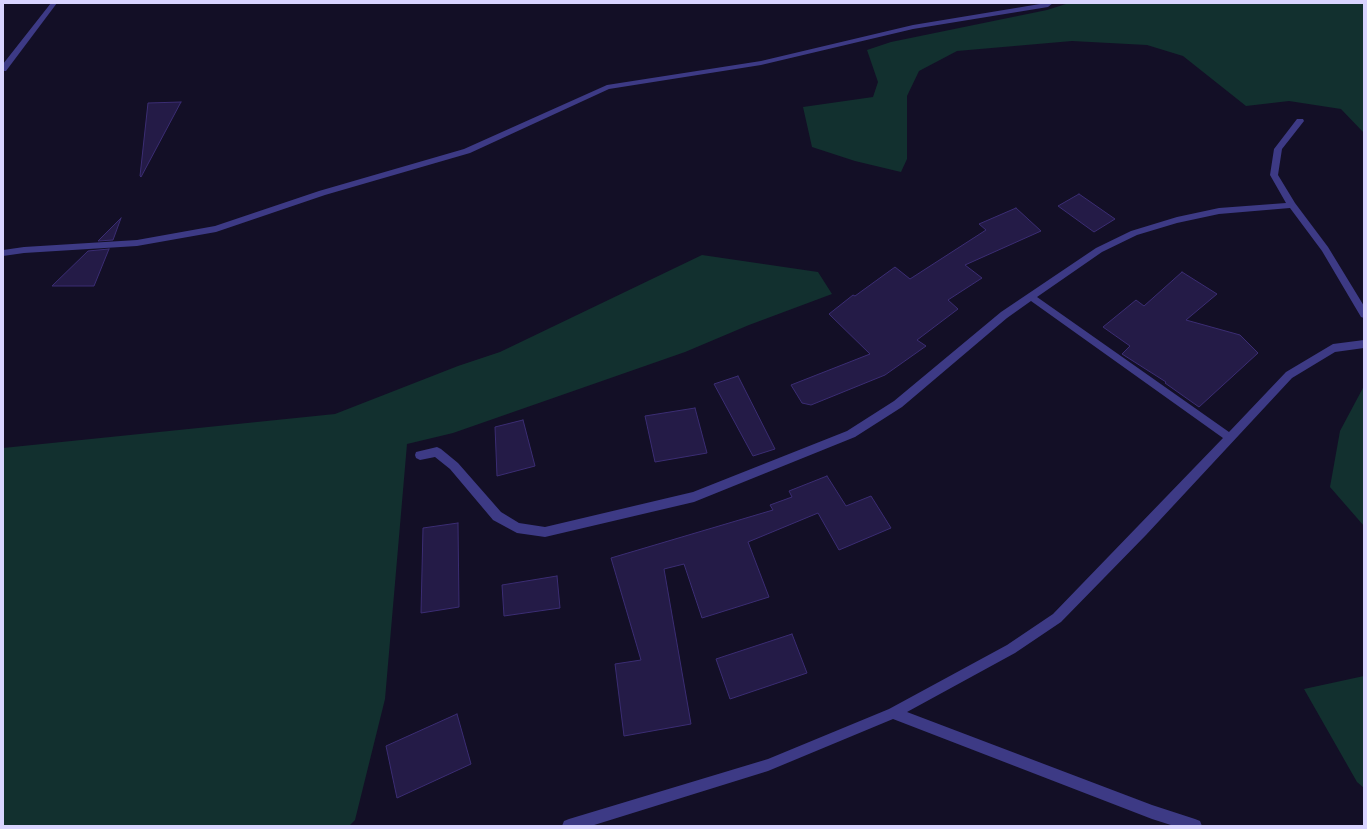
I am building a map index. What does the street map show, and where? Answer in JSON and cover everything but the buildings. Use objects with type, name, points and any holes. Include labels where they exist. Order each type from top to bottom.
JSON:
[{"type":"street","points":[[3,69],[54,3]]},
{"type":"street","points":[[3,253],[24,250],[137,244],[216,229],[322,193],[467,151],[607,87],[761,63],[913,27],[1048,5],[1050,3]]},
{"type":"street","points":[[1300,121],[1278,149],[1274,175],[1292,205],[1325,249],[1364,314]]},
{"type":"street","points":[[420,455],[437,452],[454,466],[497,516],[517,528],[545,532],[694,497],[851,434],[898,404],[1004,315],[1099,250],[1134,233],[1177,220],[1219,211],[1292,205]]},
{"type":"street","points":[[1031,297],[1230,438]]},
{"type":"street","points":[[569,826],[768,765],[893,713],[1011,649],[1057,618],[1142,532],[1289,375],[1333,348],[1364,344]]},
{"type":"street","points":[[893,713],[1152,812],[1195,826]]},
{"type":"green space","points":[[1069,3],[1364,3],[1364,133],[1341,109],[1289,101],[1246,106],[1183,56],[1147,45],[1072,41],[957,51],[919,71],[907,96],[907,159],[901,172],[855,161],[812,147],[803,107],[873,97],[878,82],[867,50],[891,42],[1047,10]]},
{"type":"green space","points":[[702,255],[818,272],[832,294],[749,325],[685,352],[453,433],[407,444],[385,699],[355,820],[349,826],[3,826],[3,448],[335,414],[458,366],[500,352]]},
{"type":"green space","points":[[1364,386],[1364,526],[1330,487],[1340,431]]},
{"type":"green space","points":[[1364,676],[1364,788],[1357,782],[1304,689]]}]
